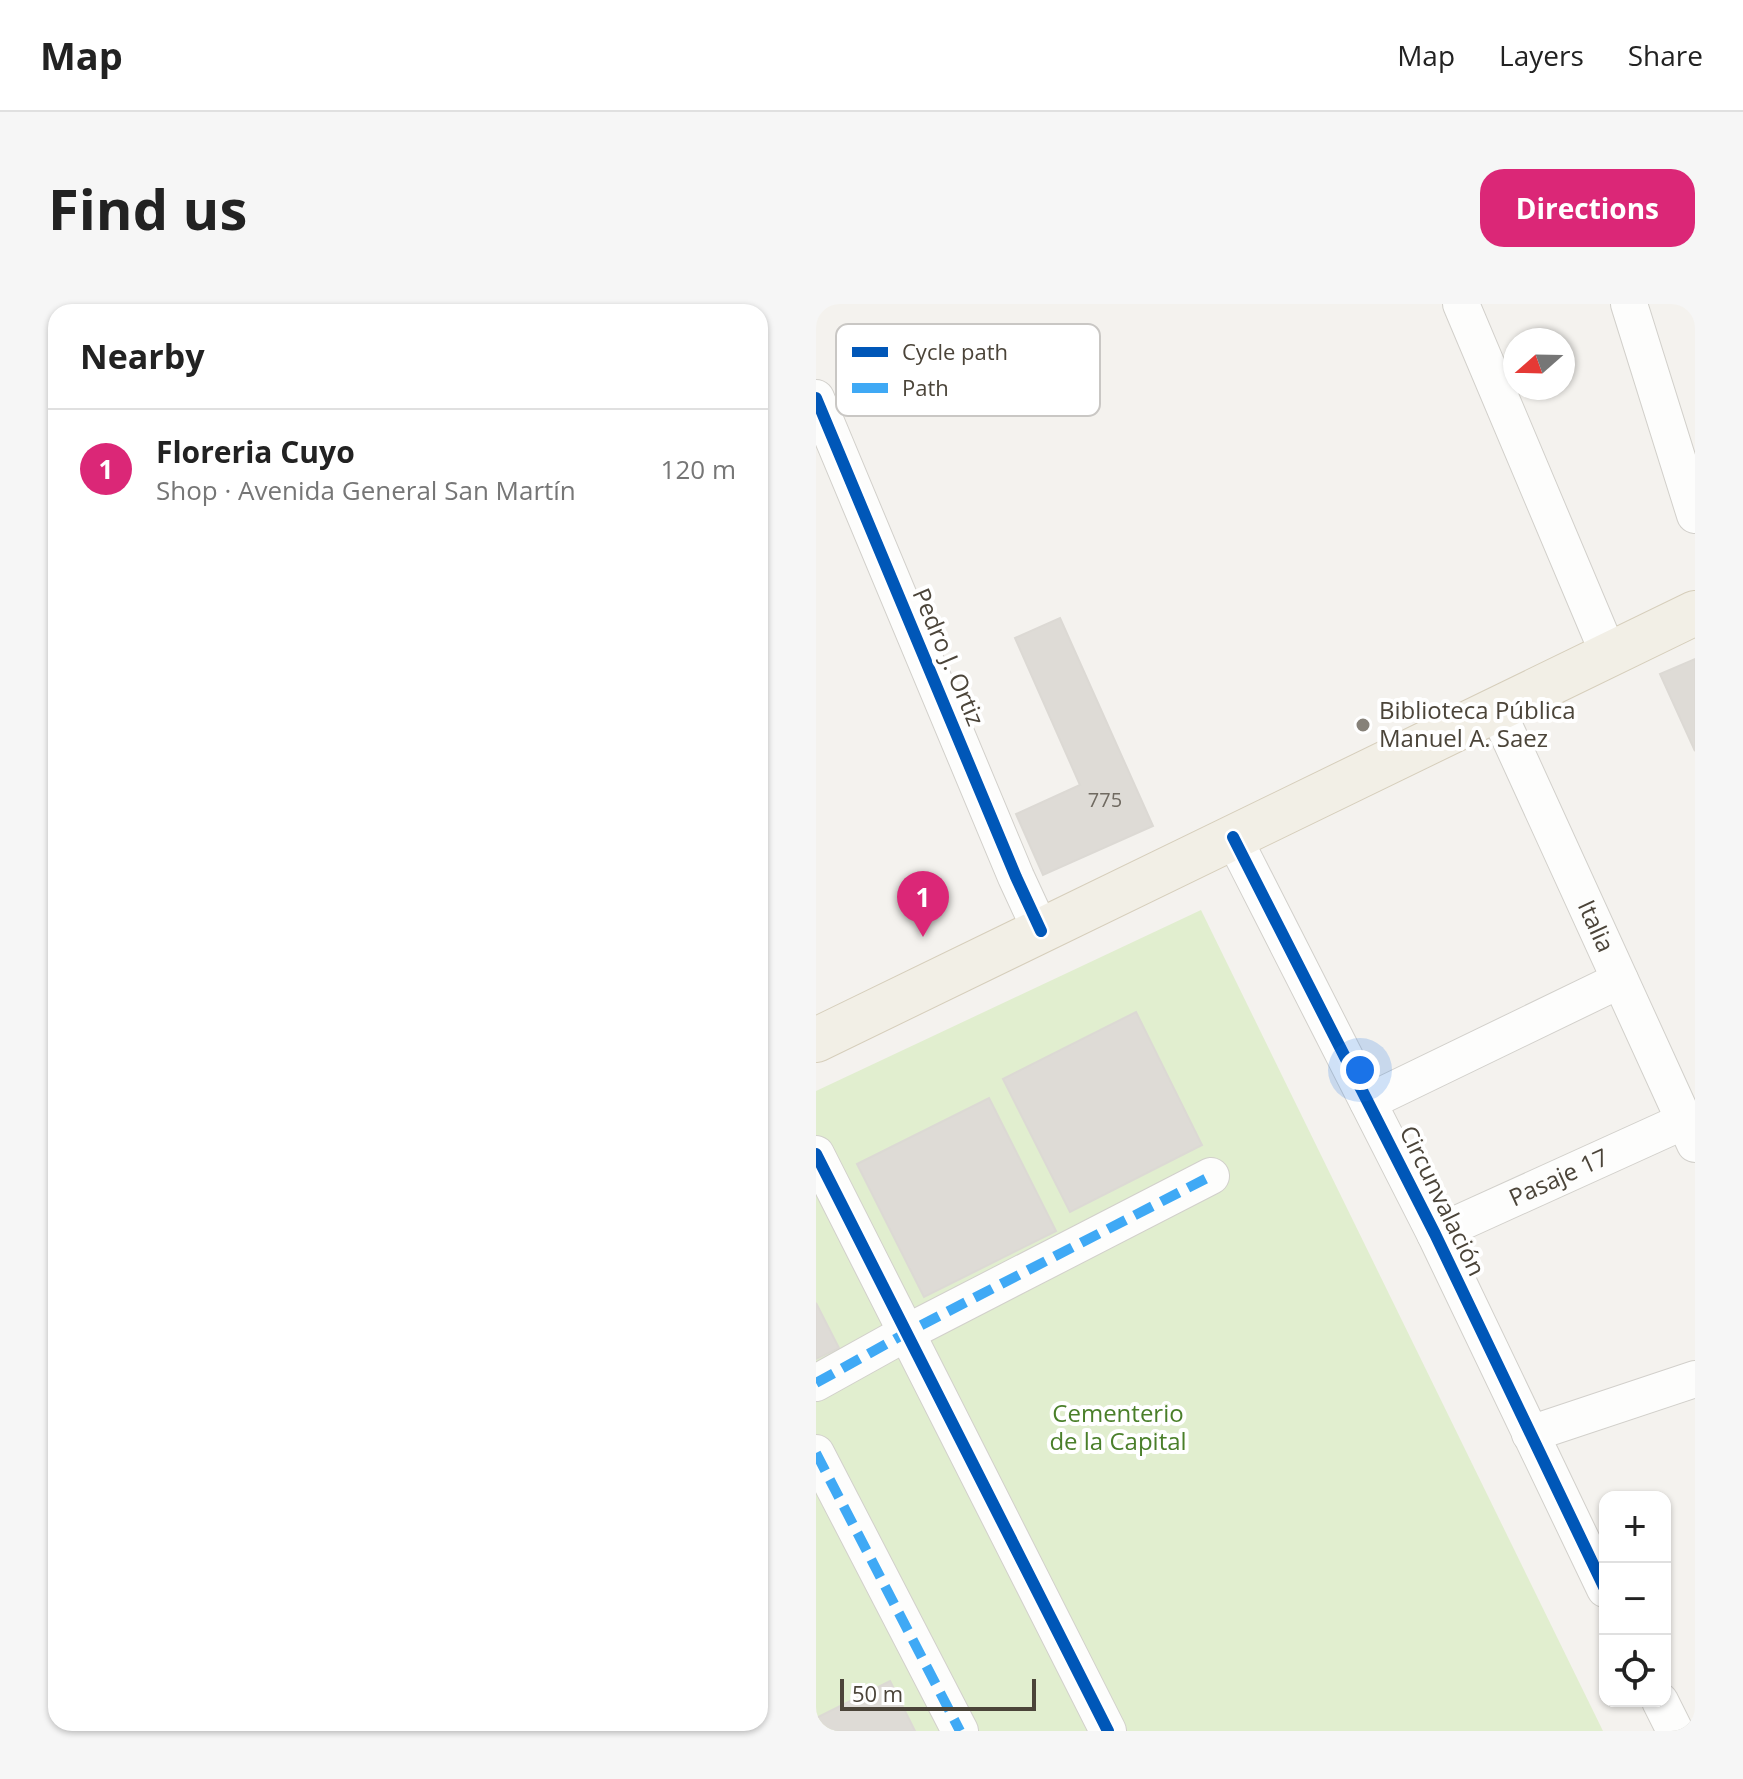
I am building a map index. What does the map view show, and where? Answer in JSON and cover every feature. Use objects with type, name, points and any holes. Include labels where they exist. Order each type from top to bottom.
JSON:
[{"type":"main road","points":[[816,1040],[1695,613]]},
{"type":"street","points":[[1461,304],[1609,655]]},
{"type":"street","points":[[1629,304],[1695,515]]},
{"type":"street","name":"Pedro J. Ortiz","points":[[816,398],[1041,931]]},
{"type":"street","name":"Italia","points":[[1496,708],[1690,1132]]},
{"type":"street","name":"Circunvalación","points":[[1233,837],[1435,1234],[1599,1577]]},
{"type":"street","points":[[1368,1102],[1620,980]]},
{"type":"street","name":"Pasaje 17","points":[[1435,1234],[1690,1132]]},
{"type":"street","points":[[816,1154],[1108,1731]]},
{"type":"street","points":[[816,1383],[906,1333],[1211,1176]]},
{"type":"street","points":[[1530,1434],[1695,1379]]},
{"type":"street","points":[[816,1453],[960,1731]]},
{"type":"street","points":[[1663,1707],[1675,1731]]},
{"type":"green space","name":"Cementerio de la Capital","points":[[1201,910],[1603,1731],[816,1731],[816,1091]]},
{"type":"building","points":[[1060,618],[1153,826],[1043,875],[1016,814],[1080,785],[1015,638]]},
{"type":"building","points":[[1695,659],[1695,751],[1660,674]]},
{"type":"building","points":[[1136,1012],[1202,1145],[1070,1212],[1003,1079]]},
{"type":"building","points":[[989,1098],[1056,1231],[924,1297],[857,1164]]},
{"type":"building","points":[[816,1303],[839,1348],[816,1359]]},
{"type":"building","points":[[890,1681],[915,1731],[816,1731],[816,1718]]},
{"type":"marked path","points":[[816,1383],[906,1333],[1211,1176]]},
{"type":"marked path","points":[[816,1453],[960,1731]]},
{"type":"cycle path","points":[[816,398],[1041,931]]},
{"type":"cycle path","points":[[1233,837],[1435,1234],[1599,1576]]},
{"type":"cycle path","points":[[816,1154],[1108,1731]]},
{"type":"place","name":"Biblioteca Pública Manuel A. Saez","points":[[1363,725]]},
{"type":"place","name":"Floreria Cuyo","points":[[923,937]]}]
